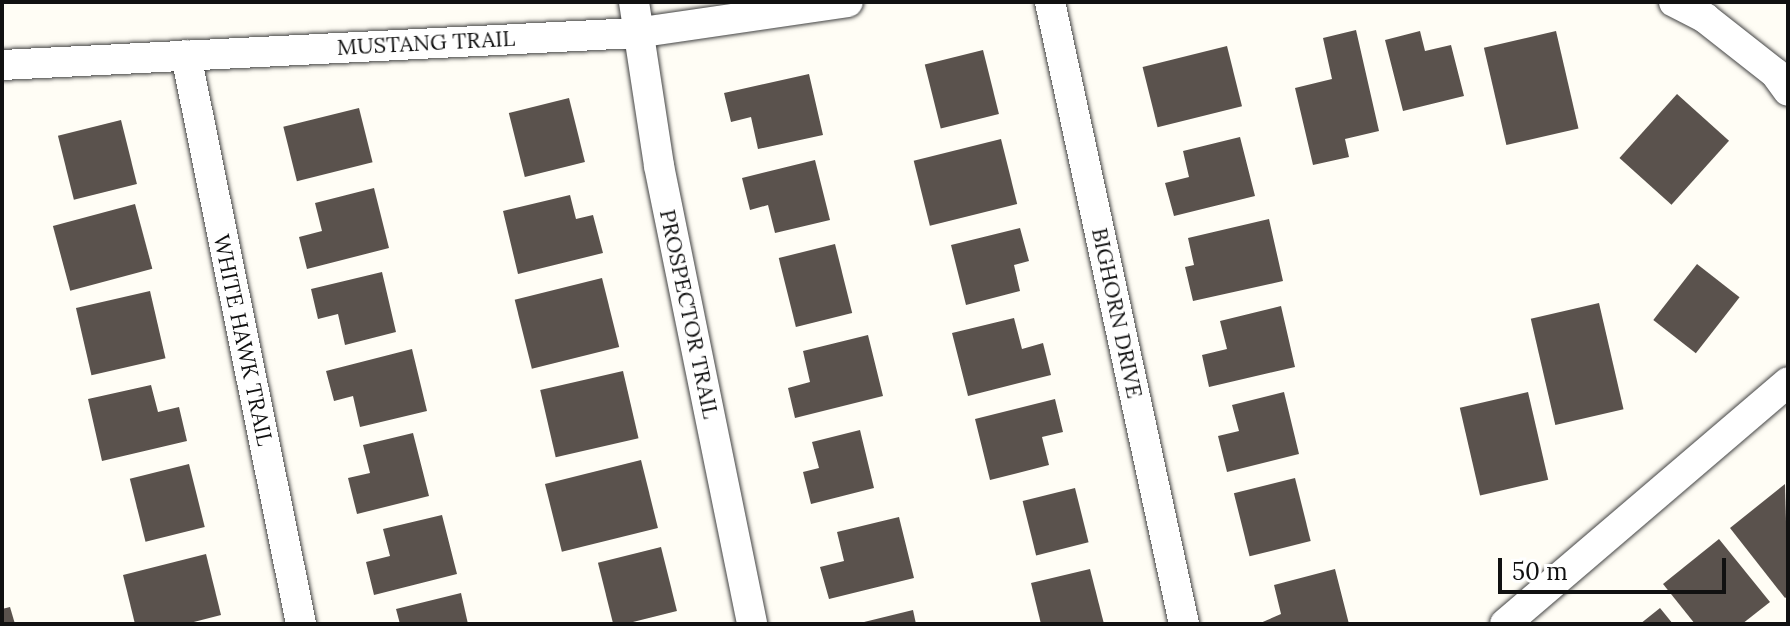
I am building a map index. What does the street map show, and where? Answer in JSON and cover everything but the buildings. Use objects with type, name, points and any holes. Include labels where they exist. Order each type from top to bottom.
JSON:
[{"type":"street","name":"PROSPECTOR TRAIL","points":[[634,2],[636,33],[752,624]]},
{"type":"street","name":"MUSTANG TRAIL","points":[[2,65],[636,33],[848,2]]},
{"type":"street","name":"BIGHORN DRIVE","points":[[1050,2],[1184,624]]},
{"type":"street","points":[[1674,2],[1705,18],[1775,73],[1788,91]]},
{"type":"street","name":"WHITE HAWK TRAIL","points":[[186,55],[301,624]]},
{"type":"street","points":[[1505,624],[1788,382]]}]
